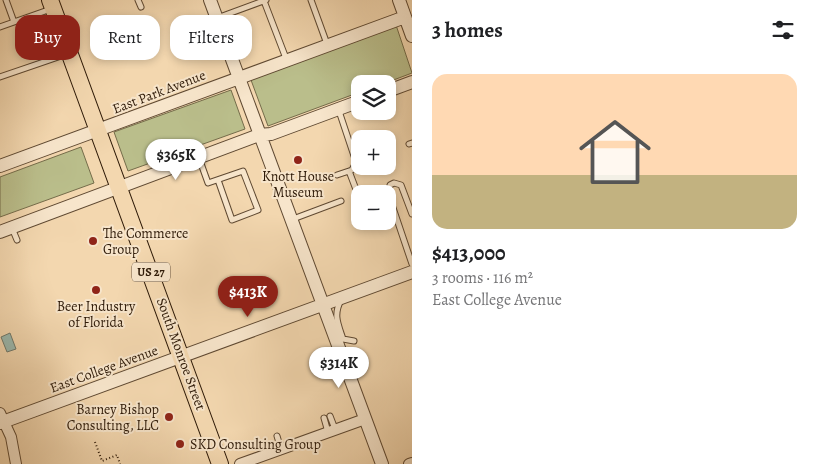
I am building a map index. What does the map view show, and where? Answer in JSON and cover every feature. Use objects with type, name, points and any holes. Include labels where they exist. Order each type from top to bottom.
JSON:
[{"type":"main road","name":"US 27","points":[[73,60],[120,187]]},
{"type":"main road","name":"South Monroe Street","points":[[120,187],[220,464]]},
{"type":"street","points":[[210,0],[216,15]]},
{"type":"street","points":[[399,0],[409,16],[412,36]]},
{"type":"street","name":"East Park Avenue","points":[[0,166],[409,16]]},
{"type":"street","points":[[232,60],[382,464]]},
{"type":"street","points":[[396,88],[412,82]]},
{"type":"street","points":[[6,230],[259,136],[271,134],[351,104]]},
{"type":"street","name":"East College Avenue","points":[[1,419],[182,356],[412,272]]},
{"type":"street","points":[[240,464],[365,418]]},
{"type":"street","points":[[1,419],[11,437],[16,464]]},
{"type":"lane","points":[[6,0],[14,22]]},
{"type":"lane","points":[[138,0],[141,7]]},
{"type":"lane","points":[[225,15],[265,0],[287,61]]},
{"type":"lane","points":[[311,0],[328,46]]},
{"type":"lane","points":[[0,27],[52,4]]},
{"type":"lane","points":[[0,77],[50,60]]},
{"type":"lane","points":[[337,175],[350,171],[355,167],[356,162],[338,109]]},
{"type":"lane","points":[[199,158],[208,183],[244,171],[258,210],[232,220],[218,180]]},
{"type":"lane","points":[[350,171],[355,185]]},
{"type":"lane","points":[[412,214],[401,185],[394,183],[390,185],[388,193],[412,264]]},
{"type":"lane","points":[[291,220],[341,201]]},
{"type":"lane","points":[[6,230],[17,240]]},
{"type":"lane","points":[[343,298],[336,310],[336,317],[344,339],[354,341]]},
{"type":"lane","points":[[330,416],[332,431]]},
{"type":"lane","points":[[324,418],[332,431]]},
{"type":"lane","points":[[277,436],[281,449]]},
{"type":"path","points":[[95,442],[102,460],[117,455],[120,464]]},
{"type":"green space","points":[[396,25],[412,73],[396,79],[396,75],[351,75],[351,95],[268,126],[251,80]]},
{"type":"green space","points":[[231,90],[245,129],[128,171],[114,132]]},
{"type":"green space","points":[[81,147],[94,183],[0,217],[0,177]]},
{"type":"water","points":[[10,333],[16,349],[7,352],[1,337]]},
{"type":"place","name":"Knott House Museum","points":[[298,160]]},
{"type":"place","name":"The Commerce Group","points":[[93,241]]},
{"type":"place","name":"Beer Industry of Florida","points":[[96,290]]},
{"type":"place","name":"Barney Bishop Consulting, LLC","points":[[169,417]]},
{"type":"place","name":"SKD Consulting Group","points":[[180,444]]}]
